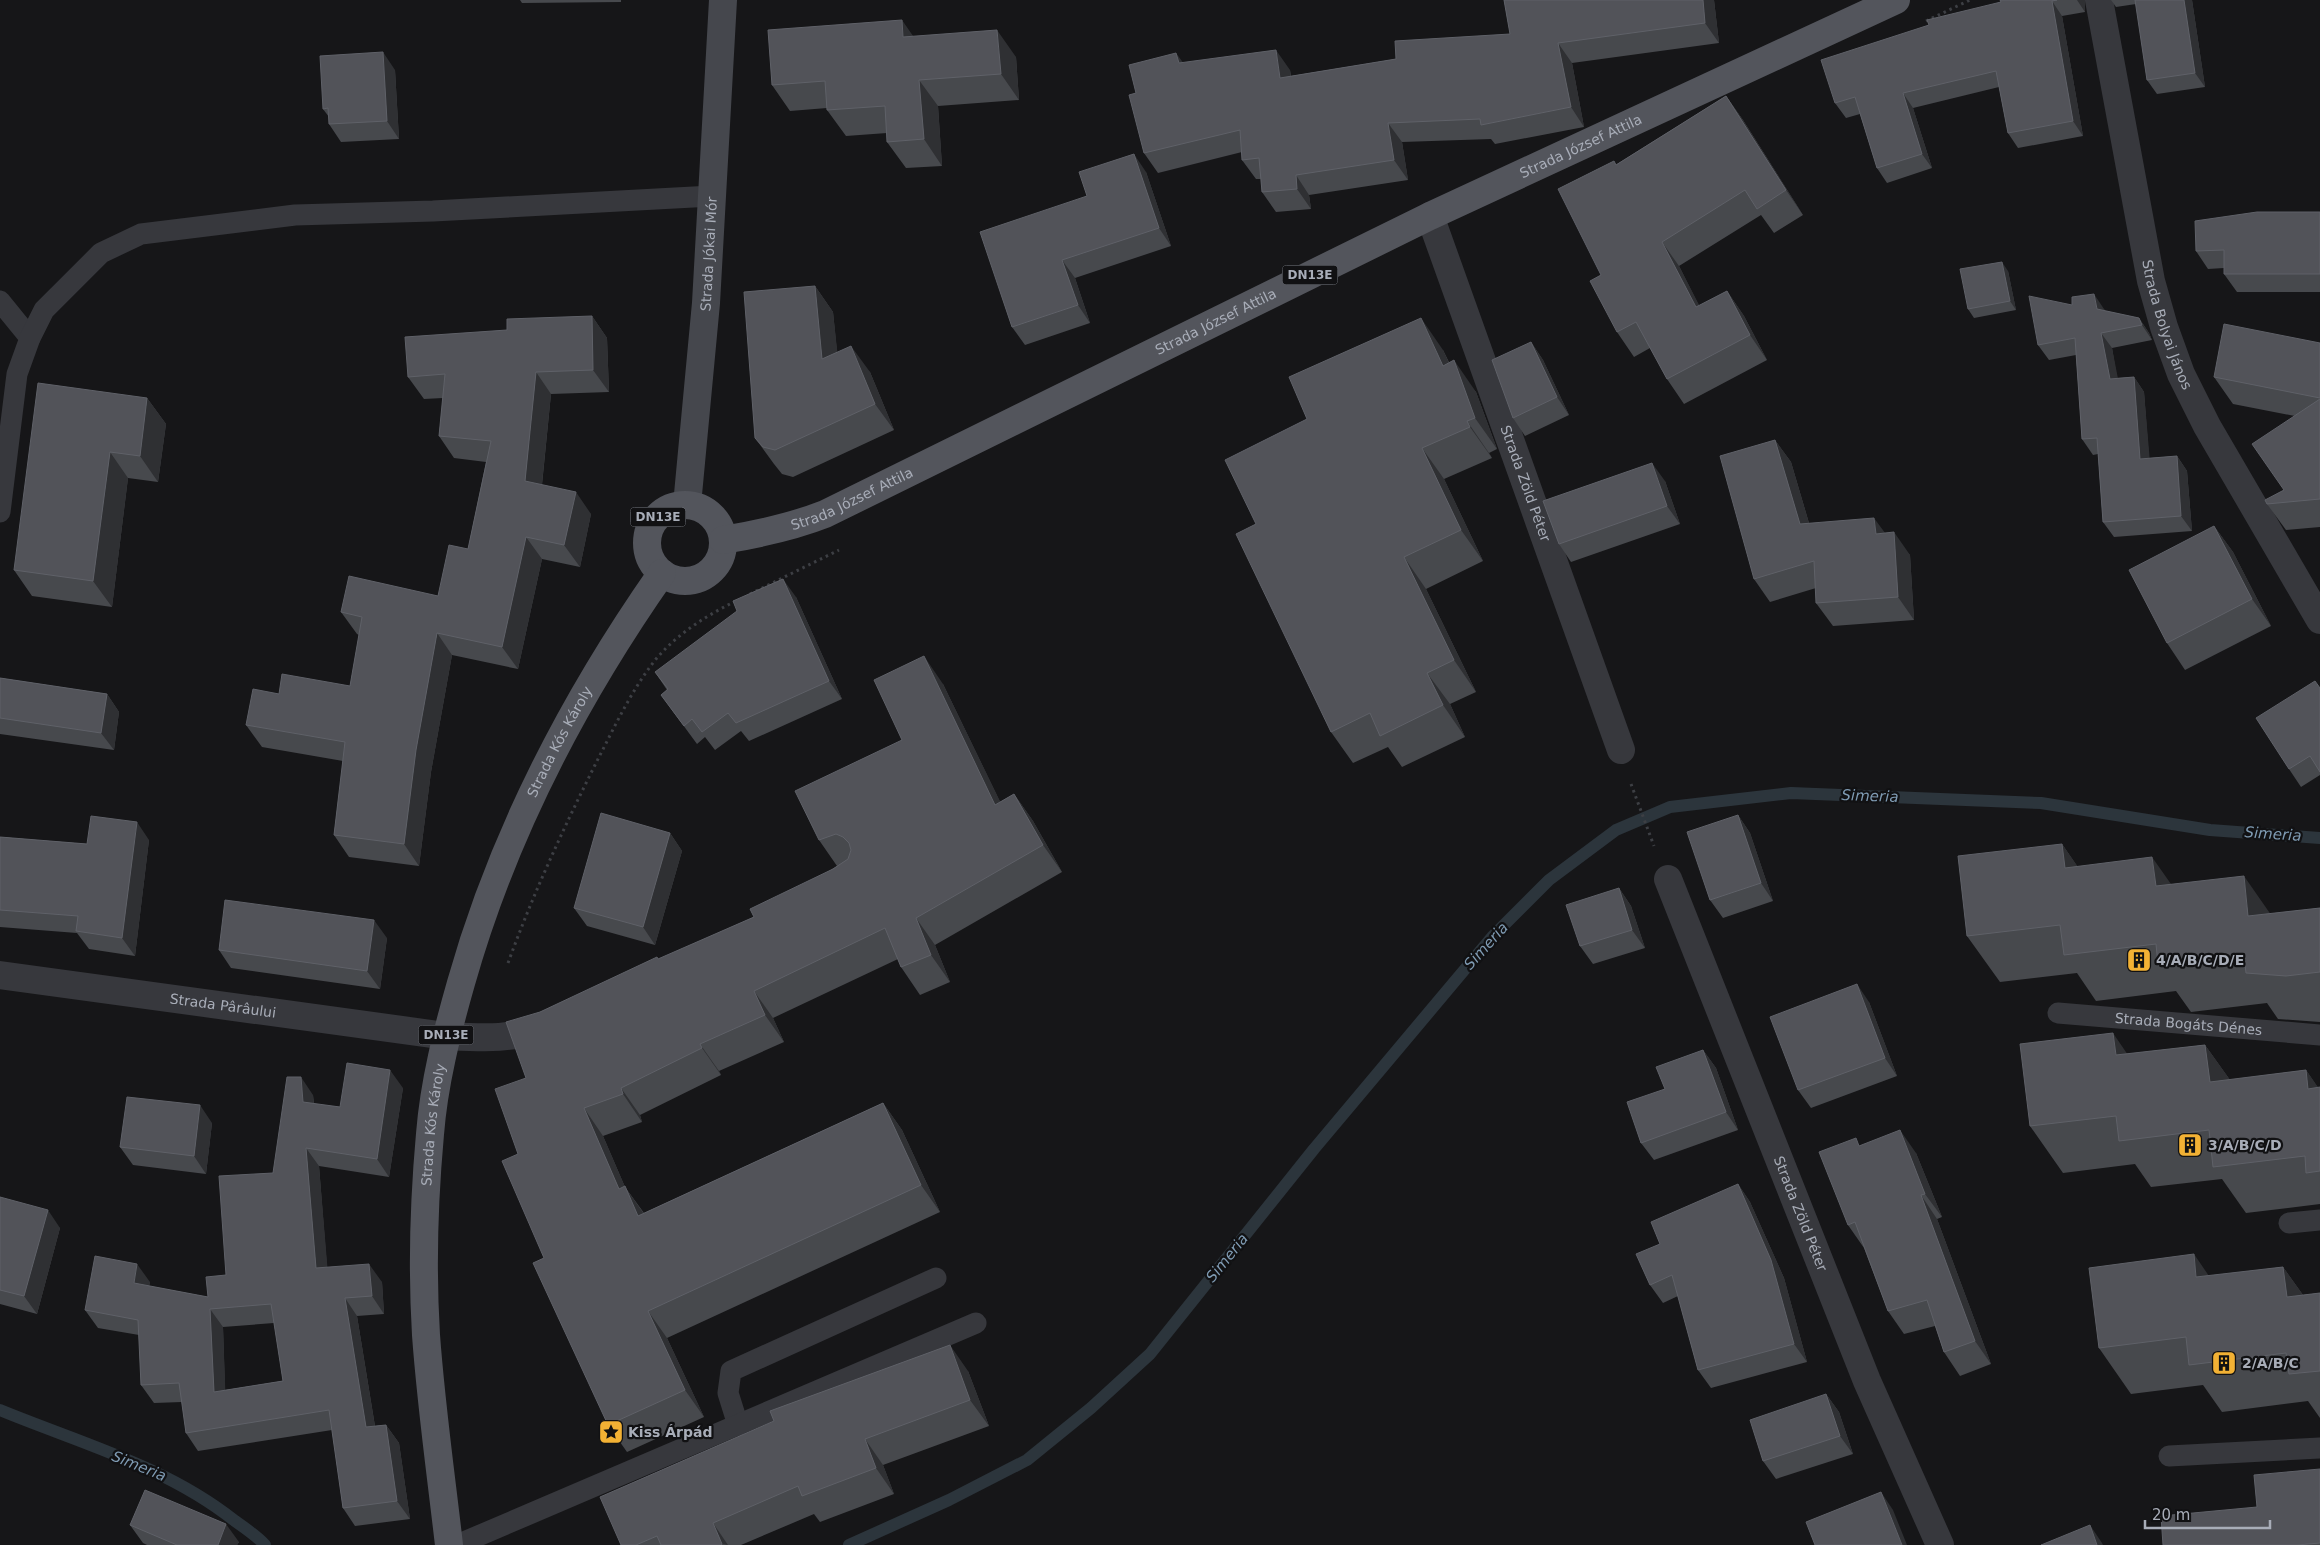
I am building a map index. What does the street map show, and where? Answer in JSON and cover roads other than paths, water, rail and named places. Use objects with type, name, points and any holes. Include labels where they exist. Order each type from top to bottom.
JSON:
[{"type":"main road","name":"Strada Jókai Mór","points":[[687,505],[706,304],[723,0]]},
{"type":"main road","name":"Strada József Attila","points":[[723,540],[764,534],[826,514],[1430,216],[1896,0]]},
{"type":"main road","name":"DN13E","points":[[662,573],[649,554],[647,542],[649,530],[655,520],[675,506],[687,505],[707,512],[720,529],[723,540]]},
{"type":"main road","points":[[662,573],[683,580],[704,576],[719,560],[723,540]]},
{"type":"main road","name":"Strada Kós Károly","points":[[449,1545],[428,1353],[424,1255],[430,1133],[446,1036],[473,938],[510,841],[547,760],[620,636],[662,573]]},
{"type":"street","name":"Strada Bolyai János","points":[[2099,0],[2151,281],[2164,327],[2181,374],[2207,426],[2320,620]]},
{"type":"street","name":"Strada Zöld Péter","points":[[1430,216],[1621,750]]},
{"type":"street","name":"Strada Zöld Péter","points":[[1668,879],[1867,1381],[1940,1545]]},
{"type":"street","name":"Strada Pârâului","points":[[0,975],[446,1036],[505,1038],[528,1034],[570,1016]]},
{"type":"lane","points":[[0,512],[8,373],[30,338],[44,310],[101,253],[141,234],[296,215],[433,211],[712,196]]},
{"type":"lane","points":[[0,301],[30,338]]},
{"type":"lane","name":"Strada Bogáts Dénes","points":[[2058,1013],[2320,1035]]},
{"type":"lane","points":[[2288,1223],[2320,1220]]},
{"type":"lane","points":[[738,1425],[728,1392],[731,1371],[936,1278]]},
{"type":"lane","points":[[457,1545],[976,1323]]},
{"type":"lane","points":[[2169,1456],[2320,1448]]},
{"type":"waterway","name":"Simeria","points":[[849,1545],[949,1500],[1027,1460],[1091,1408],[1150,1354],[1314,1149],[1492,937],[1549,880],[1616,830],[1670,807],[1791,793],[2041,803],[2210,830],[2320,838]]},
{"type":"waterway","name":"Simeria","points":[[0,1410],[151,1470],[208,1502],[251,1532],[265,1545]]},
{"type":"place","name":"4/A/B/C/D/E","points":[[2139,960]]},
{"type":"place","name":"3/A/B/C/D","points":[[2190,1145]]},
{"type":"place","name":"2/A/B/C","points":[[2224,1363]]},
{"type":"place","name":"Kiss Árpád","points":[[611,1432]]}]
